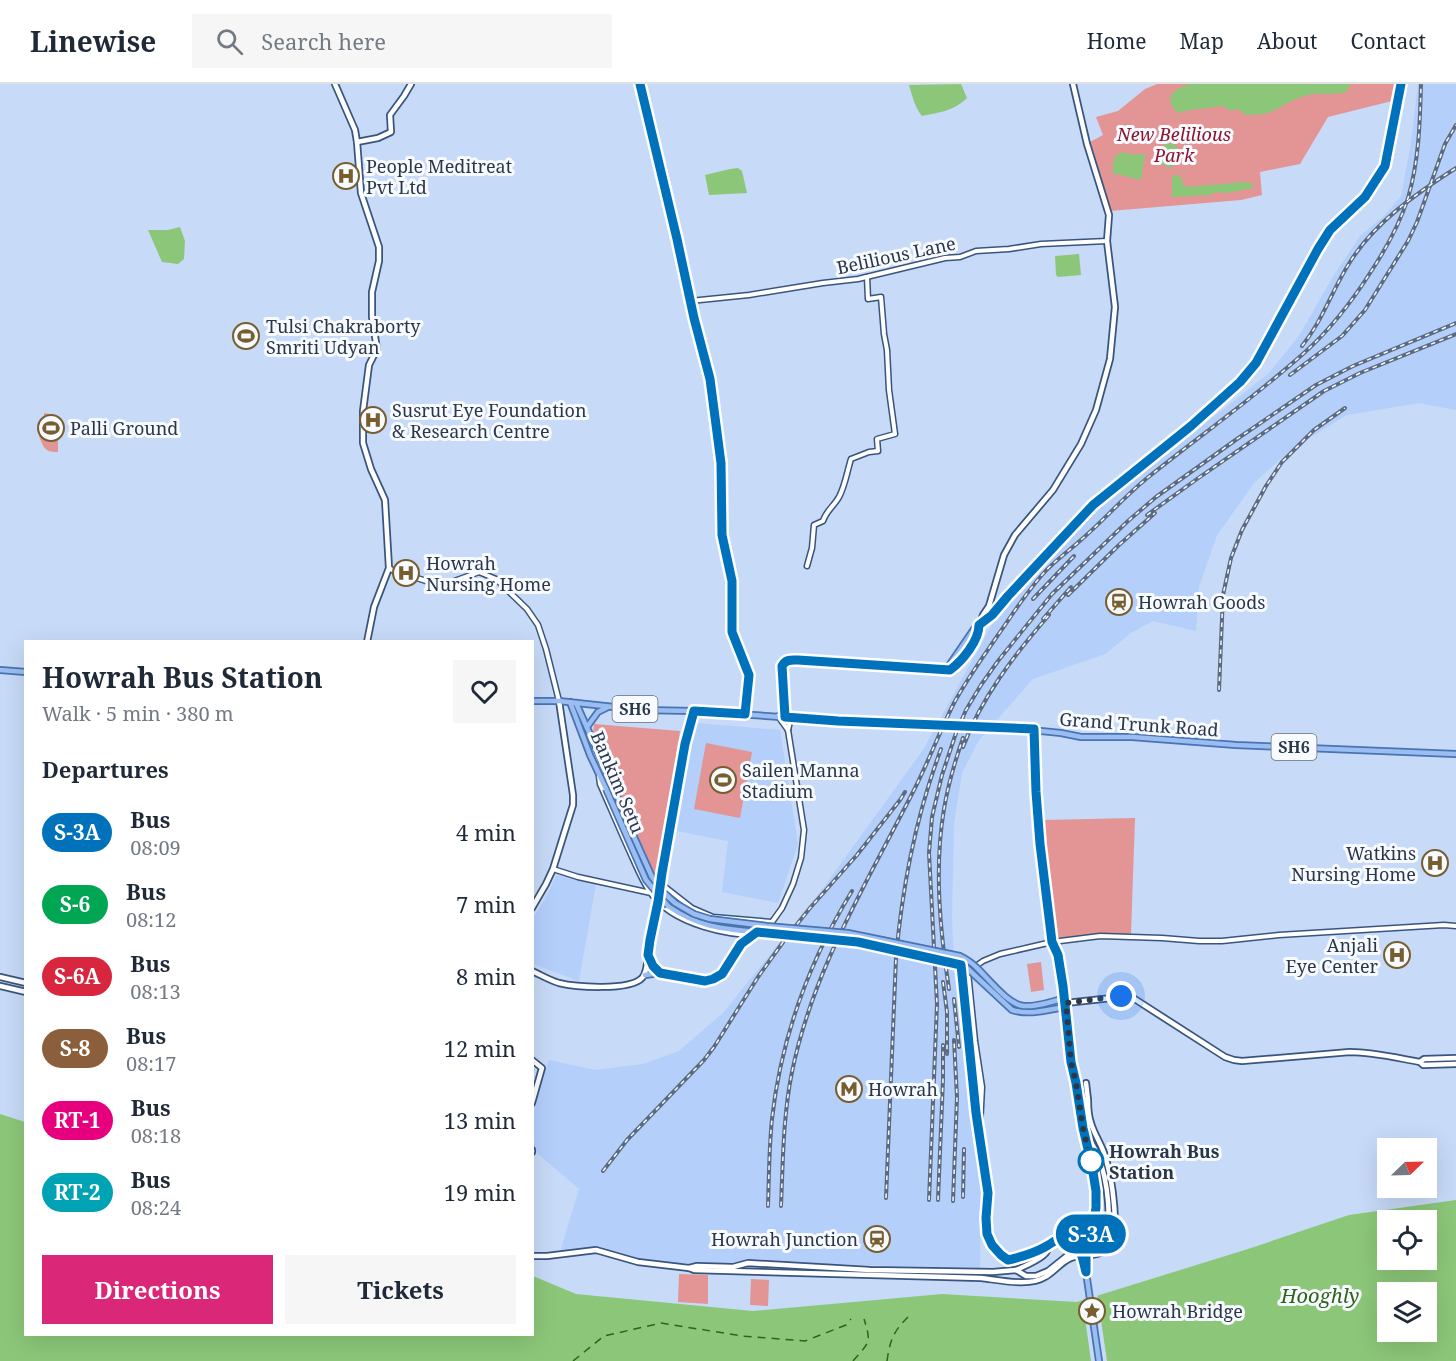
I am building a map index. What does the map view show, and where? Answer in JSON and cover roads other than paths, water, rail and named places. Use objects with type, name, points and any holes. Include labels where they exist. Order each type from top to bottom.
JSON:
[{"type":"main road","points":[[335,84],[355,130],[361,193],[379,247],[379,261],[372,292],[372,317],[377,349],[369,364],[363,411],[363,443],[385,500],[389,568],[374,607],[367,640]]},
{"type":"main road","points":[[357,142],[378,138],[391,132],[390,115],[411,84]]},
{"type":"main road","points":[[640,84],[710,379],[721,463],[722,535],[732,581],[732,632],[749,675],[745,714]]},
{"type":"main road","points":[[788,717],[782,666],[788,660],[945,670],[950,670],[961,661],[979,632],[979,625],[988,606],[1004,555],[1015,536],[1053,490],[1081,444],[1096,410],[1110,359],[1115,307],[1107,242],[1109,215],[1087,144],[1073,84]]},
{"type":"main road","points":[[979,625],[992,615],[1093,505],[1191,426],[1240,382],[1256,363],[1330,230],[1365,197],[1385,166],[1401,84]]},
{"type":"main road","points":[[0,670],[24,672]]},
{"type":"main road","name":"Grand Trunk Road","points":[[534,701],[559,701],[641,710],[1034,729],[1081,737],[1132,737],[1236,746],[1456,754]]},
{"type":"main road","points":[[534,905],[553,869],[573,805],[559,701]]},
{"type":"main road","name":"Bankim Setu","points":[[573,703],[587,728],[652,877],[675,903],[694,914],[710,919],[848,933],[960,956],[970,961],[1018,1005],[1036,1005],[1058,1000],[1066,1003]]},
{"type":"main road","name":"Bankim Setu","points":[[573,703],[590,755],[646,880],[668,906],[683,916],[715,928],[858,942],[961,965],[1012,1010],[1022,1013],[1059,1008],[1066,1003]]},
{"type":"main road","points":[[587,728],[598,712],[608,706]]},
{"type":"main road","points":[[645,975],[685,744],[694,711]]},
{"type":"main road","points":[[1034,729],[1040,844],[1052,942],[1058,955],[1066,1003],[1071,1062],[1096,1191],[1096,1208],[1086,1250],[1086,1272]]},
{"type":"main road","points":[[534,972],[560,983],[600,988],[630,984],[645,975],[660,973],[705,981],[722,974],[741,944],[757,932]]},
{"type":"main road","points":[[648,955],[653,966],[660,973]]},
{"type":"main road","points":[[961,965],[976,1113],[988,1193],[987,1234],[992,1245],[1008,1260],[1022,1257],[1047,1246],[1058,1238],[1066,1236],[1075,1241],[1080,1249],[1086,1272],[1099,1361]]},
{"type":"main road","points":[[0,977],[24,983]]},
{"type":"main road","points":[[0,986],[24,992]]},
{"type":"main road","points":[[1066,1003],[1130,996],[1225,1057],[1234,1060],[1364,1052],[1420,1062],[1423,1065],[1456,1064]]},
{"type":"main road","points":[[1420,1062],[1424,1059],[1456,1058]]},
{"type":"main road","points":[[534,1062],[542,1068],[534,1095]]},
{"type":"main road","points":[[534,1257],[596,1250],[638,1262],[694,1270],[1040,1280],[1072,1257],[1105,1252],[1113,1239],[1115,1217],[1112,1185],[1103,1148],[1091,1125],[1086,1083]]},
{"type":"main road","points":[[1079,1098],[1088,1100]]},
{"type":"main road","points":[[1016,1270],[1026,1276],[1041,1275],[1073,1252],[1098,1246],[1103,1241],[1109,1215],[1104,1174],[1097,1153],[1083,1128]]},
{"type":"main road","points":[[689,1268],[697,1266],[733,1267],[748,1263],[863,1270],[993,1272],[1024,1267],[1046,1254],[1047,1246]]},
{"type":"street","name":"Belilious Lane","points":[[690,301],[771,292],[867,277],[976,251],[1041,244],[1107,242]]},
{"type":"street","points":[[807,566],[812,548],[814,525],[823,521],[825,514],[840,496],[851,459],[878,451],[877,440],[895,434],[881,297],[868,299],[867,277]]},
{"type":"street","points":[[389,568],[402,576],[441,586],[479,572],[496,579],[527,609],[538,625],[559,701]]},
{"type":"street","points":[[778,716],[788,730]]},
{"type":"street","points":[[599,776],[600,784],[634,861],[658,902],[676,915],[706,928],[730,933],[766,935],[793,884],[801,858],[804,830],[788,730],[788,717]]},
{"type":"street","points":[[553,869],[578,877],[651,893]]},
{"type":"street","points":[[651,893],[660,883],[692,908],[713,917],[772,922]]},
{"type":"street","points":[[979,1133],[982,1088],[968,972],[983,961],[1000,954],[1052,942],[1100,936],[1222,941],[1279,935],[1456,926]]},
{"type":"water","points":[[961,84],[967,98],[961,103],[946,111],[922,116],[909,85]]},
{"type":"water","points":[[1190,84],[1351,84],[1346,92],[1308,95],[1263,114],[1243,114],[1237,109],[1231,111],[1223,106],[1178,113],[1173,108],[1170,99],[1175,91]]},
{"type":"water","points":[[1172,143],[1178,148],[1179,154],[1171,168],[1158,163],[1160,146]]},
{"type":"water","points":[[1119,152],[1145,154],[1141,180],[1112,173],[1115,155],[1119,156]]},
{"type":"water","points":[[738,168],[742,171],[747,193],[709,195],[705,175]]},
{"type":"water","points":[[1180,175],[1183,184],[1187,187],[1242,182],[1252,183],[1253,188],[1227,193],[1215,192],[1211,195],[1172,197],[1172,176]]},
{"type":"water","points":[[180,227],[185,241],[184,259],[178,264],[162,262],[148,230],[168,230]]},
{"type":"water","points":[[1079,254],[1081,275],[1058,277],[1056,275],[1055,256]]},
{"type":"water","name":"Hooghly","points":[[0,1114],[24,1122],[24,1336],[534,1336],[534,1276],[576,1294],[753,1311],[942,1294],[1077,1302],[1349,1215],[1377,1211],[1377,1270],[1437,1270],[1437,1210],[1385,1210],[1456,1200],[1456,1361],[0,1361]]},
{"type":"railway","points":[[781,1206],[789,1089],[801,1034],[813,997],[844,926],[915,788],[959,694],[1019,604],[1047,570],[1146,479],[1285,370],[1323,334],[1349,303],[1388,244],[1408,198],[1417,156],[1421,84]]},
{"type":"railway","points":[[1290,375],[1342,336],[1365,310],[1408,241],[1445,144],[1456,125]]},
{"type":"railway","points":[[1302,346],[1316,326],[1350,262],[1372,234],[1398,209],[1456,168]]},
{"type":"railway","points":[[929,1200],[937,1004],[929,853],[932,817],[942,775],[956,733],[981,685],[1052,594],[1156,497],[1316,385],[1353,366],[1456,323]]},
{"type":"railway","points":[[1147,515],[1324,391],[1360,373],[1456,334]]},
{"type":"railway","points":[[1219,690],[1223,595],[1231,558],[1242,530],[1282,462],[1314,430],[1345,408]]},
{"type":"railway","points":[[1068,595],[1155,513]]},
{"type":"railway","points":[[1033,599],[1074,556]]},
{"type":"railway","points":[[1043,619],[1071,587]]},
{"type":"railway","points":[[963,747],[979,711],[1000,677],[1049,615]]},
{"type":"railway","points":[[949,989],[941,922],[939,854],[946,800],[963,738]]},
{"type":"railway","points":[[886,1198],[899,932],[911,852],[924,800],[941,749]]},
{"type":"railway","points":[[603,1171],[627,1140],[704,1060],[786,938],[857,855],[905,792]]},
{"type":"railway","points":[[768,1206],[772,1119],[782,1059],[790,1029],[811,972],[823,944],[852,891]]},
{"type":"railway","points":[[943,982],[947,1012],[947,1054]]},
{"type":"railway","points":[[954,999],[959,1047]]},
{"type":"railway","points":[[953,1201],[957,1097],[954,1040]]},
{"type":"railway","points":[[938,1200],[943,1045]]},
{"type":"railway","points":[[963,1197],[964,1149]]},
{"type":"place","name":"People Meditreat Pvt Ltd","points":[[346,176]]},
{"type":"place","name":"Tulsi Chakraborty Smriti Udyan","points":[[246,336]]},
{"type":"place","name":"Susrut Eye Foundation & Research Centre","points":[[373,420]]},
{"type":"place","name":"Palli Ground","points":[[51,428]]},
{"type":"place","name":"Howrah Nursing Home","points":[[406,573]]},
{"type":"place","name":"Howrah Goods","points":[[1119,602]]},
{"type":"place","name":"Sailen Manna Stadium","points":[[723,780]]},
{"type":"place","name":"Watkins Nursing Home","points":[[1435,863]]},
{"type":"place","name":"Anjali Eye Center","points":[[1397,955]]},
{"type":"place","name":"Howrah","points":[[849,1089]]},
{"type":"place","name":"Howrah Bus Station","points":[[1091,1161]]},
{"type":"place","name":"Howrah Junction","points":[[877,1239]]},
{"type":"place","name":"Howrah Bridge","points":[[1092,1311]]},
{"type":"park label","name":"New Belilious Park","points":[[1174,144]]}]
